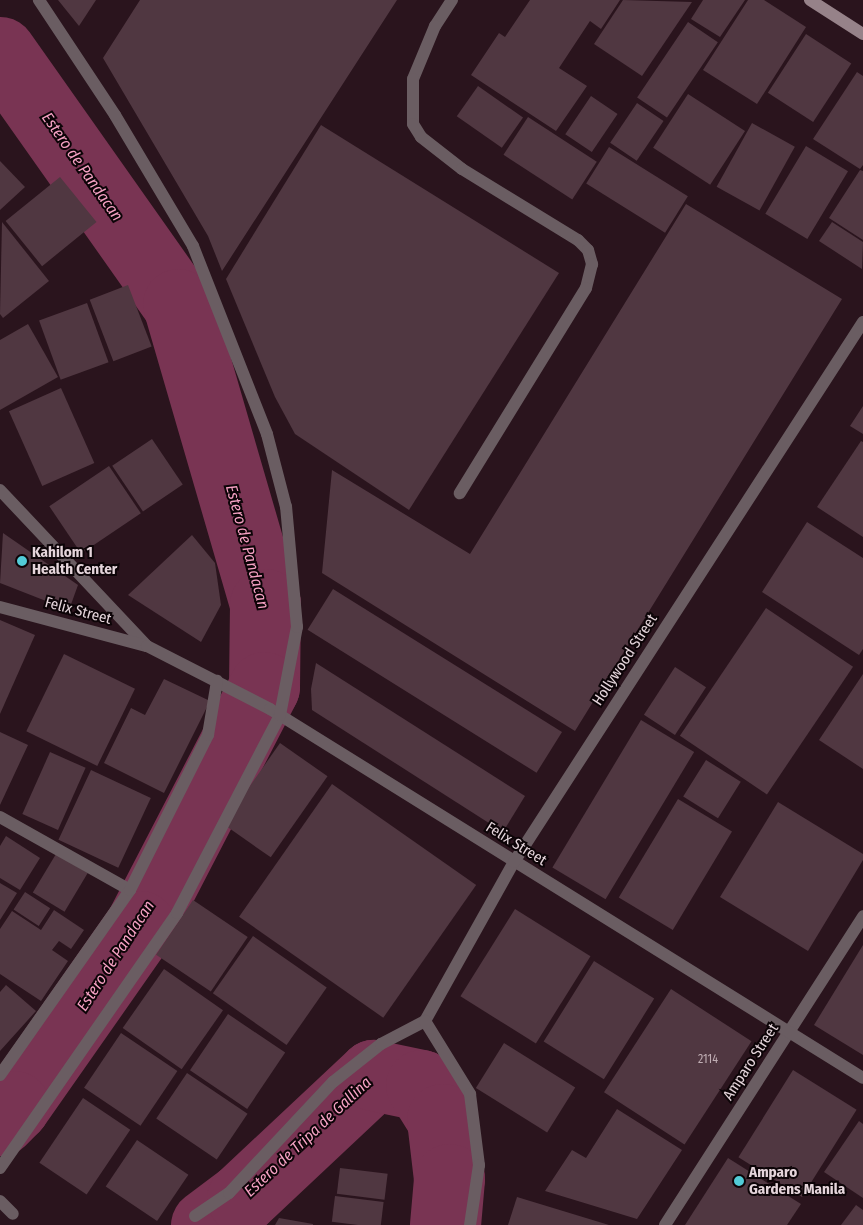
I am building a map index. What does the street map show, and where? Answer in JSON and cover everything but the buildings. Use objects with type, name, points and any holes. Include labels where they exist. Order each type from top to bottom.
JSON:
[{"type":"main road","points":[[810,0],[863,34]]},
{"type":"street","points":[[0,1168],[177,913],[275,712],[297,627],[286,507],[266,434],[192,246],[115,115],[39,0]]},
{"type":"street","points":[[452,0],[435,26],[414,79],[413,124],[421,137],[462,170],[578,240],[588,250],[592,264],[586,288],[460,493]]},
{"type":"street","name":"Hollywood Street","points":[[425,1021],[514,862],[863,322]]},
{"type":"street","name":"Felix Street","points":[[0,490],[147,646]]},
{"type":"street","name":"Felix Street","points":[[0,607],[147,646],[221,682],[275,712],[863,1078]]},
{"type":"street","points":[[0,1075],[130,890],[208,735],[221,682]]},
{"type":"street","points":[[0,817],[130,890]]},
{"type":"street","name":"Amparo Street","points":[[665,1225],[863,916]]},
{"type":"street","points":[[195,1216],[229,1193],[334,1082],[381,1044],[425,1021],[470,1094],[478,1165],[470,1225]]},
{"type":"street","points":[[0,1201],[14,1214]]},
{"type":"waterway","name":"Estero de Pandacan","points":[[0,52],[178,304],[265,604],[264,687],[140,926],[14,1106],[0,1120]]},
{"type":"waterway","name":"Estero de Tripa de Gallina","points":[[206,1225],[242,1198],[373,1075],[421,1085],[442,1119],[449,1179],[445,1225]]},
{"type":"place","name":"Kahilom 1 Health Center","points":[[22,561]]},
{"type":"place","name":"Amparo Gardens Manila","points":[[739,1181]]}]
